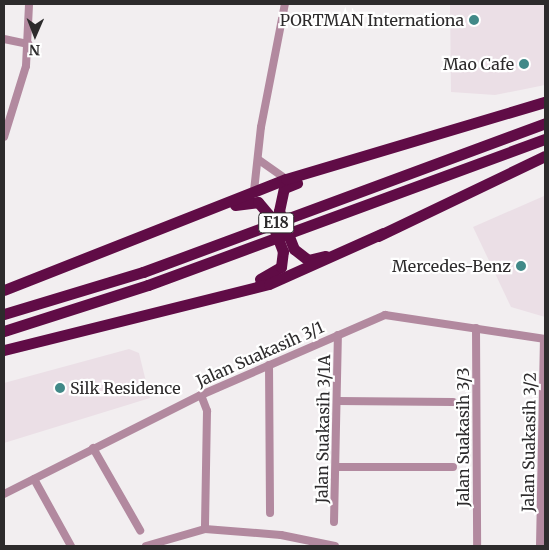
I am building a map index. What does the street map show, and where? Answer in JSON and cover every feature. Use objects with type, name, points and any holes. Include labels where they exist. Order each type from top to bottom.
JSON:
[{"type":"highway","points":[[4,290],[286,179],[342,164],[545,102]]},
{"type":"highway","name":"E18","points":[[4,314],[142,272],[545,123]]},
{"type":"highway","name":"E18","points":[[4,331],[148,285],[545,139]]},
{"type":"highway","points":[[523,170],[545,156]]},
{"type":"highway","points":[[4,350],[204,300],[298,274],[383,233],[523,170],[545,163]]},
{"type":"highway","points":[[274,213],[284,188],[342,164]]},
{"type":"highway","points":[[188,219],[246,201],[258,202],[274,213],[288,250],[281,268],[272,275],[204,300]]},
{"type":"highway","points":[[288,250],[308,260],[320,258],[383,233]]},
{"type":"street","points":[[4,137],[26,66],[29,4]]},
{"type":"street","points":[[254,191],[259,160],[261,127],[285,4]]},
{"type":"street","points":[[4,39],[28,44]]},
{"type":"street","points":[[259,160],[286,179]]},
{"type":"street","name":"Jalan Suakasih 3/1","points":[[4,494],[201,395],[385,316],[545,339]]},
{"type":"street","name":"Jalan Suakasih 3/3","points":[[476,328],[477,546]]},
{"type":"street","name":"Jalan Suakasih 3/1A","points":[[334,522],[337,466],[338,335]]},
{"type":"street","name":"Jalan Suakasih 3/2","points":[[540,546],[545,339]]},
{"type":"street","points":[[269,365],[270,513]]},
{"type":"street","points":[[201,395],[207,411],[205,530]]},
{"type":"street","points":[[338,401],[454,402]]},
{"type":"street","points":[[93,448],[140,530]]},
{"type":"street","points":[[337,466],[454,466]]},
{"type":"street","points":[[34,479],[72,546]]},
{"type":"street","points":[[146,546],[205,530],[281,535],[335,546]]},
{"type":"shaded area","points":[[450,4],[545,4],[545,85],[495,95],[451,92]]},
{"type":"shaded area","name":"Mercedes-Benz","points":[[544,196],[545,317],[511,307],[473,227]]},
{"type":"shaded area","name":"Silk Residence","points":[[129,349],[139,353],[150,398],[4,443],[4,383]]},
{"type":"place","name":"PORTMAN Internationa","points":[[474,20]]},
{"type":"place","name":"Mao Cafe","points":[[524,64]]},
{"type":"place","name":"Mercedes-Benz","points":[[521,266]]},
{"type":"place","name":"Silk Residence","points":[[60,388]]}]
